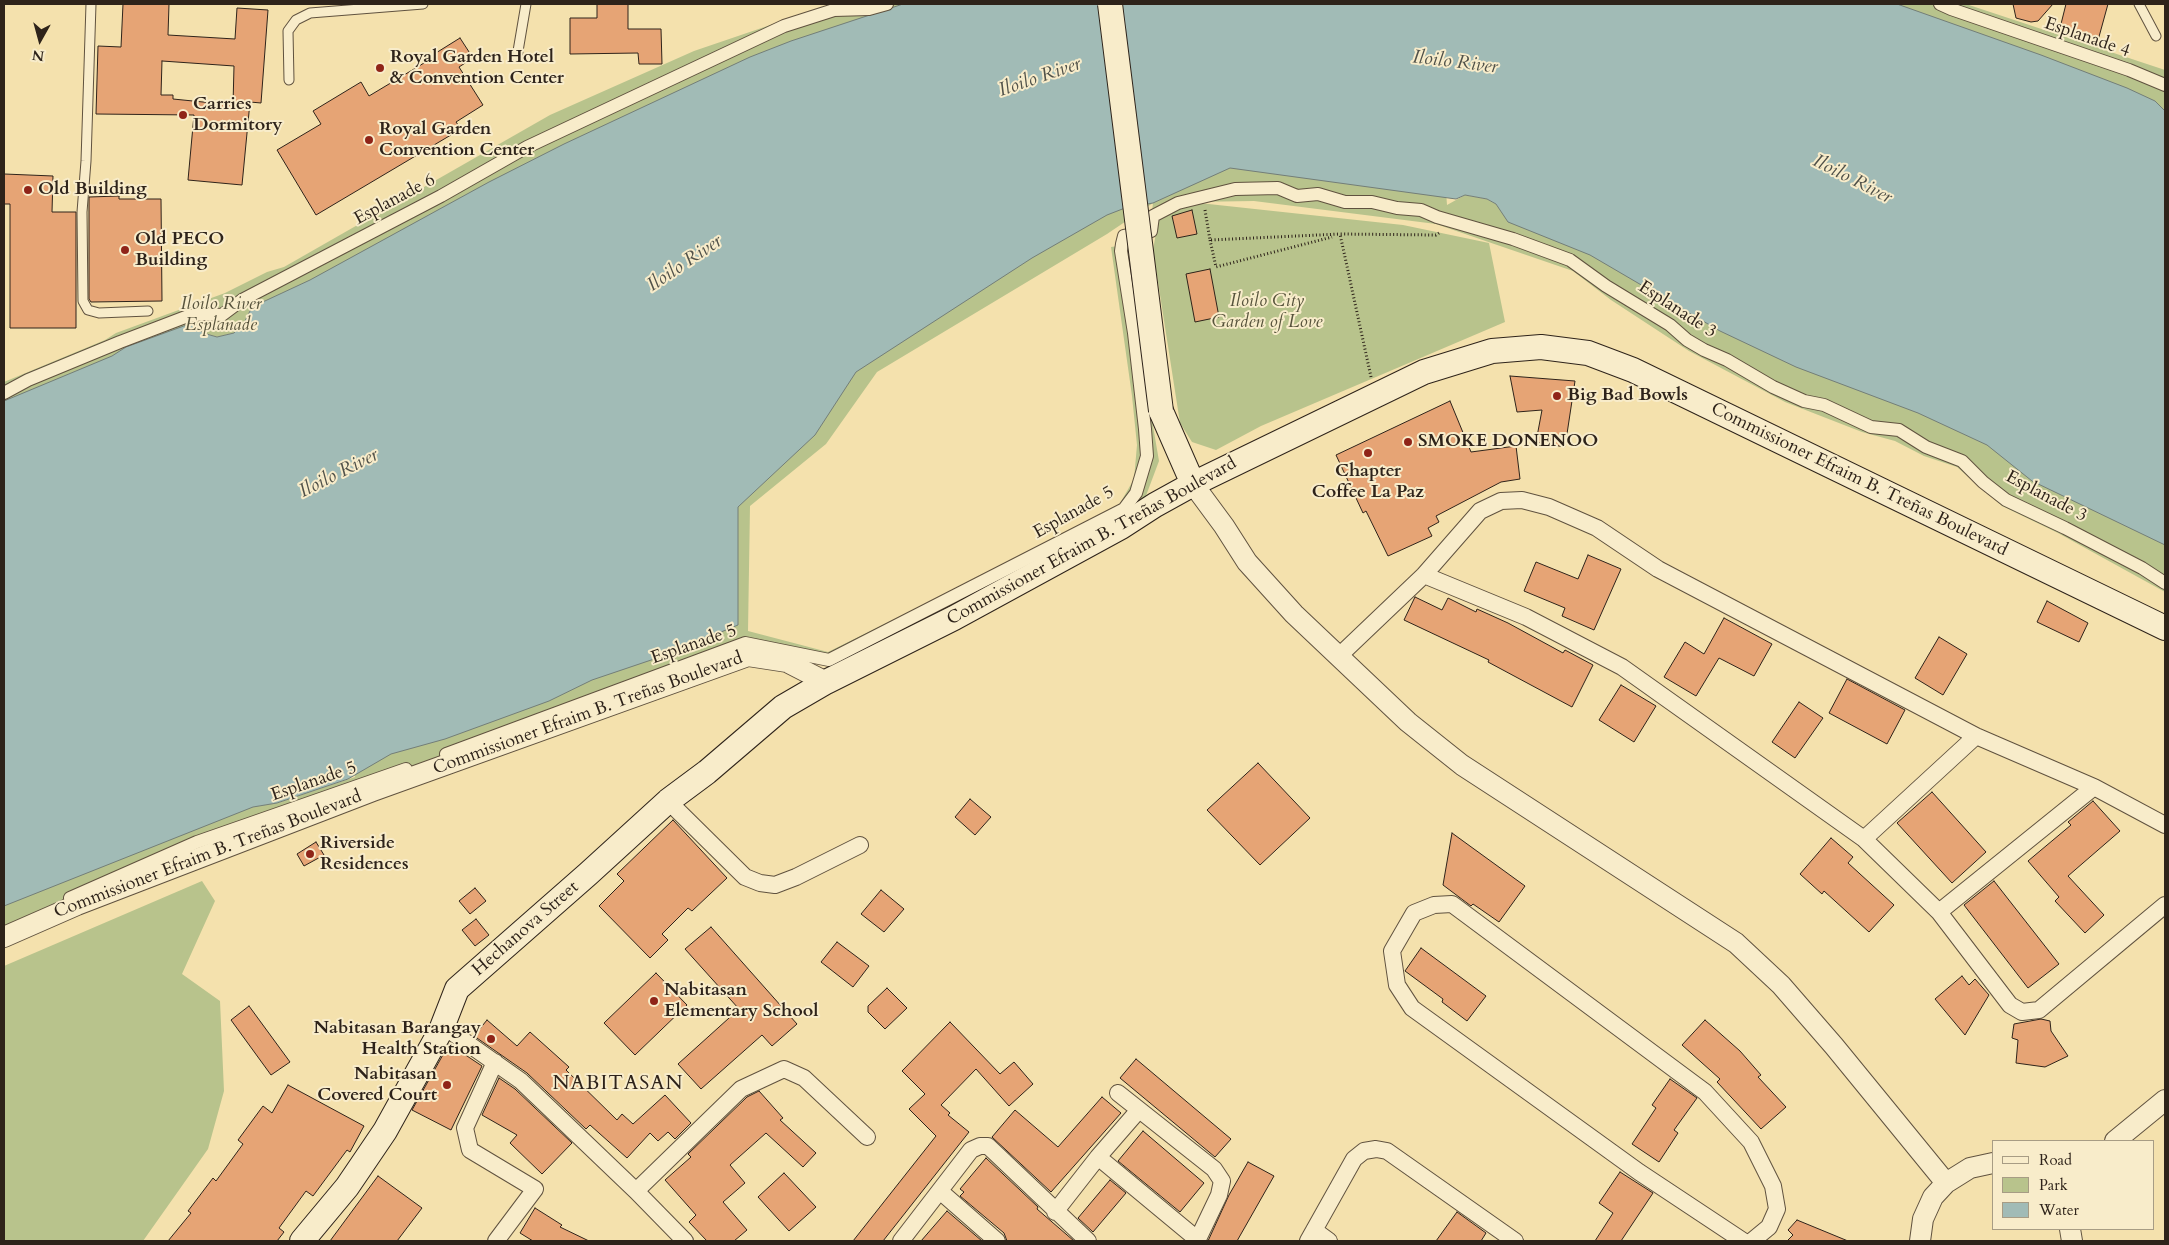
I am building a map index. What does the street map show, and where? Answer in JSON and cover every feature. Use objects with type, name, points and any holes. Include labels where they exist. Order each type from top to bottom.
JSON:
[{"type":"main road","points":[[1110,4],[1161,411],[1193,484]]},
{"type":"main road","name":"Commissioner Efraim B. Treñas Boulevard","points":[[826,682],[963,613],[1121,527],[1193,484],[1424,372],[1492,351],[1541,347],[1588,353],[1633,370],[2165,628]]},
{"type":"main road","name":"Hechanova Street","points":[[302,1241],[347,1187],[385,1131],[443,1026],[457,989],[668,801],[707,772],[782,707],[826,682]]},
{"type":"street","name":"Esplanade 6","points":[[4,393],[28,380],[183,318],[203,314],[222,315],[242,300],[441,196],[526,147],[784,26],[834,10],[870,9],[887,4]]},
{"type":"street","name":"Esplanade 4","points":[[1940,4],[2128,70],[2165,85]]},
{"type":"street","name":"Esplanade 3","points":[[1124,236],[1151,231],[1153,216],[1178,203],[1235,189],[1278,188],[1297,196],[1318,194],[1345,202],[1372,202],[1397,208],[1421,210],[1450,221],[1513,239],[1570,260],[1606,286],[1670,325],[1704,350],[1727,360],[1774,387],[1804,400],[1824,405],[1871,427],[1899,430],[1926,447],[1962,461],[1983,482],[2006,500],[2142,568],[2165,583]]},
{"type":"street","name":"Esplanade 5","points":[[4,927],[197,842],[431,760],[745,643],[829,660],[1124,509],[1136,493],[1147,456],[1134,333],[1121,251],[1124,236]]},
{"type":"street","points":[[1193,484],[1248,562],[1294,614],[1408,722],[1462,764],[1736,942],[1781,985],[1834,1046],[1946,1183]]},
{"type":"street","points":[[1339,656],[1424,575],[1480,511],[1501,501],[1522,500],[1549,507],[1597,528],[1658,569],[1976,736],[2094,787],[2165,825]]},
{"type":"street","points":[[1424,575],[1526,617],[1622,667],[1864,839],[1939,912],[2010,1005],[2022,1012],[2039,1010],[2165,905]]},
{"type":"street","name":"Commissioner Efraim B. Treñas Boulevard","points":[[4,937],[77,905],[373,791],[748,656],[787,662],[826,682]]},
{"type":"street","points":[[1864,839],[1976,736]]},
{"type":"street","points":[[1939,912],[2094,787]]},
{"type":"street","points":[[668,801],[745,877],[760,883],[775,885],[796,877],[860,844]]},
{"type":"street","points":[[1743,1241],[1639,1172],[1412,1008],[1397,985],[1392,951],[1414,913],[1434,905],[1452,904],[1705,1092],[1751,1142],[1772,1186],[1777,1209],[1769,1227],[1752,1241]]},
{"type":"street","points":[[443,1026],[521,1081],[636,1191],[685,1241]]},
{"type":"street","points":[[495,1062],[465,1128],[470,1150],[535,1189],[496,1241]]},
{"type":"street","points":[[636,1191],[740,1090],[784,1069],[804,1078],[867,1137]]},
{"type":"street","points":[[1098,1157],[1197,1240],[1219,1195],[1222,1181],[1214,1169],[1138,1111],[1118,1093]]},
{"type":"street","points":[[2116,1140],[2165,1100]]},
{"type":"street","points":[[1055,1212],[1098,1157],[1138,1111]]},
{"type":"street","points":[[906,1239],[971,1150],[980,1146],[988,1146],[1055,1212],[1088,1241]]},
{"type":"street","points":[[1329,1241],[1311,1236],[1354,1159],[1364,1151],[1376,1149],[1386,1151],[1515,1241]]},
{"type":"street","points":[[1920,1241],[1923,1219],[1933,1197],[1946,1183],[1970,1168],[1992,1163]]},
{"type":"street","points":[[941,1192],[997,1241]]},
{"type":"lane","points":[[91,4],[86,161],[82,212],[83,302],[88,310],[99,313],[148,311]]},
{"type":"lane","points":[[289,80],[288,31],[296,20],[310,13],[423,4]]},
{"type":"lane","points":[[517,57],[526,4]]},
{"type":"lane","points":[[2139,4],[2156,36]]},
{"type":"path","points":[[1203,197],[1216,267],[1340,234]]},
{"type":"path","points":[[1210,240],[1340,234],[1436,234],[1444,231],[1450,221]]},
{"type":"path","points":[[1340,234],[1376,395]]},
{"type":"green space","name":"Iloilo River Esplanade","points":[[832,4],[926,4],[252,307],[245,321],[234,333],[217,337],[203,333],[4,443],[4,382],[105,340],[116,333],[225,293],[267,272],[284,267],[550,115],[694,51]]},
{"type":"green space","points":[[1869,4],[1966,4],[2165,70],[2165,123]]},
{"type":"green space","name":"Iloilo City Garden of Love","points":[[1165,157],[1446,191],[1447,205],[1465,195],[1487,199],[1496,204],[1508,221],[1517,213],[2165,512],[2165,592],[2058,533],[2002,506],[1957,467],[1924,456],[1895,441],[1862,432],[1785,402],[1689,351],[1611,300],[1573,271],[1436,224],[1254,201],[1190,202],[1403,225],[1489,243],[1505,322],[1261,426],[1216,450],[1192,442],[1180,423],[1153,250],[1157,227],[1154,237],[1151,220],[1153,203],[1107,234],[877,372],[826,444],[750,506],[748,631],[828,652],[1062,536],[1119,505],[1134,479],[1137,445],[1111,247],[1126,245],[1139,319],[1159,461],[1144,501],[835,662],[746,647],[4,932],[4,853],[44,838],[277,803],[355,777],[355,752],[540,585]]},
{"type":"green space","points":[[202,881],[215,901],[182,974],[220,1001],[224,1091],[208,1149],[143,1241],[4,1241],[4,966]]},
{"type":"water","name":"Iloilo River","points":[[903,4],[1897,4],[2127,88],[2155,101],[2165,111],[2165,545],[2032,481],[1987,445],[1918,413],[1796,367],[1720,331],[1590,255],[1508,222],[1496,204],[1487,199],[1465,195],[1456,199],[1230,168],[1153,203],[1125,208],[1107,215],[1032,258],[856,372],[815,435],[738,507],[738,625],[663,656],[592,680],[549,701],[445,739],[391,754],[348,779],[277,803],[253,807],[4,906],[4,401],[112,356],[126,347],[192,323],[203,333],[217,337],[234,333],[245,321],[252,307],[310,280],[489,182],[564,144],[750,57],[791,41]]},
{"type":"building","points":[[123,4],[169,4],[168,35],[235,39],[237,8],[268,10],[261,103],[250,102],[242,185],[188,180],[194,115],[96,114],[98,46],[121,47]],"holes":[[[162,61],[234,66],[233,105],[173,99],[173,95],[161,95]]]},
{"type":"building","points":[[597,4],[628,4],[628,29],[661,29],[662,64],[639,64],[638,53],[570,54],[570,18],[597,18]]},
{"type":"building","points":[[2013,4],[2053,4],[2038,21],[2031,22],[2016,18]]},
{"type":"building","points":[[2066,4],[2108,4],[2097,44],[2066,35],[2067,30],[2060,28]]},
{"type":"building","name":"Royal Garden Convention Center","points":[[460,38],[473,58],[459,67],[483,105],[456,122],[461,129],[316,215],[277,150],[321,124],[313,111],[361,82],[369,96],[424,63],[423,61]]},
{"type":"building","points":[[4,174],[53,176],[52,212],[76,212],[76,328],[10,328],[10,204],[4,204]]},
{"type":"building","name":"Old PECO Building","points":[[119,196],[119,199],[161,199],[162,301],[91,302],[89,299],[89,197]]},
{"type":"building","points":[[1192,210],[1197,234],[1177,238],[1172,216]]},
{"type":"building","points":[[1210,269],[1219,317],[1195,322],[1186,274]]},
{"type":"building","points":[[1510,376],[1575,381],[1565,447],[1536,442],[1542,410],[1517,412]]},
{"type":"building","points":[[1450,401],[1471,452],[1516,446],[1520,479],[1501,482],[1436,516],[1439,522],[1428,528],[1432,536],[1388,556],[1366,511],[1363,513],[1336,455]]},
{"type":"building","points":[[1588,555],[1621,569],[1594,630],[1562,616],[1565,608],[1524,591],[1536,562],[1578,579]]},
{"type":"building","points":[[1415,597],[1442,610],[1448,598],[1476,612],[1477,609],[1508,623],[1563,653],[1565,650],[1593,665],[1572,707],[1488,662],[1489,660],[1404,620]]},
{"type":"building","points":[[2047,601],[2088,623],[2079,642],[2037,622]]},
{"type":"building","points":[[1724,618],[1772,644],[1754,676],[1719,658],[1696,696],[1664,677],[1685,642],[1704,654]]},
{"type":"building","points":[[1939,637],[1967,654],[1943,695],[1915,678]]},
{"type":"building","points":[[1847,679],[1905,710],[1887,744],[1829,713]]},
{"type":"building","points":[[1621,685],[1656,706],[1634,742],[1599,720]]},
{"type":"building","points":[[1799,702],[1823,718],[1795,758],[1772,742]]},
{"type":"building","points":[[1258,763],[1310,818],[1260,865],[1207,810]]},
{"type":"building","points":[[1932,792],[1986,852],[1952,883],[1897,823]]},
{"type":"building","points":[[970,799],[991,817],[975,835],[955,817]]},
{"type":"building","points":[[2093,801],[2120,831],[2068,876],[2104,915],[2085,933],[2055,901],[2059,897],[2028,861],[2071,825],[2068,822]]},
{"type":"building","points":[[673,820],[727,878],[692,911],[688,908],[662,934],[668,940],[650,958],[599,906],[624,881],[617,874]]},
{"type":"building","points":[[1452,833],[1525,886],[1499,922],[1473,904],[1471,906],[1443,885]]},
{"type":"building","points":[[1831,838],[1853,857],[1848,863],[1894,905],[1869,932],[1824,891],[1822,894],[1800,874]]},
{"type":"building","name":"Riverside Residences","points":[[316,842],[324,855],[304,866],[297,854]]},
{"type":"building","points":[[1994,881],[2059,964],[2028,988],[1964,905]]},
{"type":"building","points":[[475,888],[486,901],[470,914],[459,901]]},
{"type":"building","points":[[881,890],[904,909],[884,932],[861,914]]},
{"type":"building","points":[[476,919],[489,935],[475,946],[462,930]]},
{"type":"building","points":[[711,927],[797,1024],[772,1046],[762,1035],[701,1089],[678,1064],[739,1009],[685,949]]},
{"type":"building","points":[[837,942],[869,966],[853,987],[821,962]]},
{"type":"building","points":[[1421,948],[1486,996],[1467,1021],[1442,1002],[1443,999],[1405,971]]},
{"type":"building","points":[[656,973],[687,1005],[635,1055],[604,1023]]},
{"type":"building","points":[[1962,976],[1969,985],[1975,979],[1989,995],[1965,1035],[1935,999]]},
{"type":"building","points":[[887,988],[907,1008],[885,1029],[868,1012],[868,1006]]},
{"type":"building","points":[[249,1006],[290,1062],[271,1075],[231,1020]]},
{"type":"building","points":[[2041,1019],[2050,1021],[2051,1031],[2068,1056],[2045,1067],[2016,1063],[2018,1040],[2012,1038],[2014,1024]]},
{"type":"building","points":[[487,1020],[517,1046],[530,1032],[569,1067],[566,1070],[617,1120],[622,1114],[633,1124],[665,1095],[691,1123],[675,1139],[668,1132],[658,1141],[650,1133],[627,1158],[590,1125],[586,1129],[527,1073],[474,1036]]},
{"type":"building","points":[[1705,1020],[1740,1051],[1761,1075],[1758,1077],[1786,1107],[1761,1129],[1717,1082],[1720,1079],[1682,1045]]},
{"type":"building","points":[[950,1022],[1000,1074],[1014,1062],[1033,1084],[1009,1106],[976,1069],[941,1105],[950,1113],[948,1115],[969,1132],[883,1241],[853,1241],[936,1136],[909,1109],[925,1094],[902,1071]]},
{"type":"building","name":"Nabitasan Covered Court","points":[[449,1044],[482,1066],[451,1130],[412,1110]]},
{"type":"building","points":[[1136,1059],[1231,1139],[1215,1157],[1120,1078]]},
{"type":"building","points":[[499,1078],[515,1089],[572,1143],[542,1174],[510,1143],[517,1135],[482,1115]]},
{"type":"building","points":[[1670,1079],[1697,1098],[1674,1130],[1678,1133],[1659,1162],[1632,1144],[1656,1108],[1652,1105]]},
{"type":"building","points":[[288,1085],[364,1126],[350,1152],[347,1150],[313,1196],[306,1191],[279,1228],[284,1232],[277,1241],[168,1241],[191,1213],[188,1211],[213,1178],[216,1181],[243,1144],[238,1140],[263,1106],[272,1113]]},
{"type":"building","points":[[759,1091],[783,1118],[780,1120],[816,1153],[803,1167],[766,1133],[730,1165],[745,1183],[723,1202],[747,1230],[734,1241],[707,1241],[689,1222],[696,1215],[665,1180],[691,1157],[688,1154],[747,1097]]},
{"type":"building","points":[[1102,1097],[1121,1113],[1051,1192],[992,1137],[1015,1110],[1058,1147]]},
{"type":"building","points":[[1143,1131],[1204,1183],[1180,1212],[1118,1161]]},
{"type":"building","points":[[986,1158],[1038,1207],[1037,1209],[1074,1241],[1007,1241],[1004,1233],[960,1196],[964,1192],[960,1189]]},
{"type":"building","points":[[1248,1162],[1274,1176],[1237,1241],[1208,1241],[1229,1195]]},
{"type":"building","points":[[1620,1172],[1653,1193],[1621,1241],[1595,1241],[1613,1213],[1599,1203]]},
{"type":"building","points":[[784,1173],[816,1207],[789,1231],[758,1197]]},
{"type":"building","points":[[378,1176],[422,1208],[397,1241],[330,1241]]},
{"type":"building","points":[[1110,1180],[1126,1193],[1093,1232],[1078,1218]]},
{"type":"building","points":[[535,1208],[562,1225],[560,1227],[589,1241],[533,1241],[520,1233]]},
{"type":"building","points":[[947,1211],[982,1241],[921,1241]]},
{"type":"building","points":[[1457,1212],[1486,1233],[1481,1241],[1436,1241]]},
{"type":"building","points":[[1797,1220],[1848,1241],[1787,1241],[1793,1235],[1788,1230]]},
{"type":"place","name":"Royal Garden Hotel & Convention Center","points":[[380,68]]},
{"type":"place","name":"Carries Dormitory","points":[[183,115]]},
{"type":"place","name":"Royal Garden Convention Center","points":[[369,140]]},
{"type":"place","name":"Old Building","points":[[28,190]]},
{"type":"place","name":"Old PECO Building","points":[[125,250]]},
{"type":"place","name":"Big Bad Bowls","points":[[1557,396]]},
{"type":"place","name":"SMOKE DONENOO","points":[[1408,442]]},
{"type":"place","name":"Chapter Coffee La Paz","points":[[1368,453]]},
{"type":"place","name":"Riverside Residences","points":[[310,854]]},
{"type":"place","name":"Nabitasan Elementary School","points":[[654,1001]]},
{"type":"place","name":"Nabitasan Barangay Health Station","points":[[491,1039]]},
{"type":"place","name":"Nabitasan Covered Court","points":[[447,1085]]},
{"type":"district","name":"NABITASAN","points":[[618,1084]]}]
